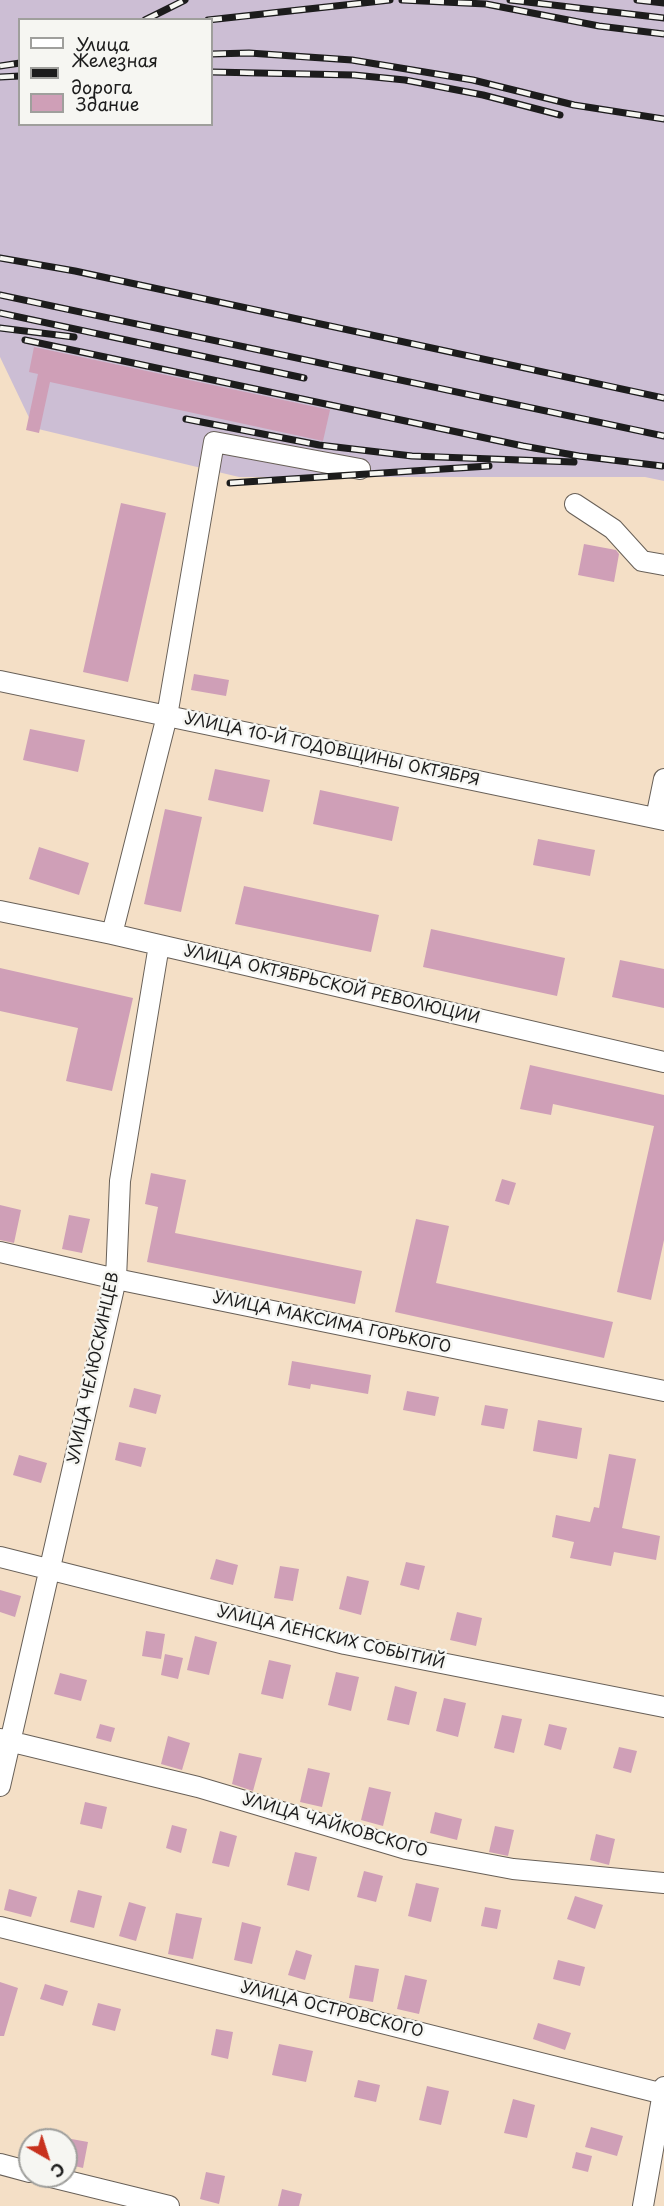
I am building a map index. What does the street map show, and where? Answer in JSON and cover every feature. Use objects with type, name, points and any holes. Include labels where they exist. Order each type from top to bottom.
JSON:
[{"type":"street","points":[[112,934],[167,716],[214,442],[360,469]]},
{"type":"street","points":[[575,504],[613,529],[642,561],[664,565]]},
{"type":"street","name":"УЛИЦА 10-Й ГОДОВЩИНЫ ОКТЯБРЯ","points":[[0,681],[660,819]]},
{"type":"street","points":[[660,819],[664,779]]},
{"type":"street","name":"УЛИЦА ОКТЯБРЬСКОЙ РЕВОЛЮЦИИ","points":[[0,910],[664,1062]]},
{"type":"street","name":"УЛИЦА ЧЕЛЮСКИНЦЕВ","points":[[0,1786],[5,1740],[49,1569],[116,1279],[120,1181],[159,945]]},
{"type":"street","name":"УЛИЦА МАКСИМА ГОРЬКОГО","points":[[0,1252],[116,1279],[664,1391]]},
{"type":"street","name":"УЛИЦА ЛЕНСКИХ СОБЫТИЙ","points":[[0,1557],[345,1644],[664,1707]]},
{"type":"street","name":"УЛИЦА ЧАЙКОВСКОГО","points":[[5,1740],[198,1787],[406,1849],[513,1869],[664,1882]]},
{"type":"street","name":"УЛИЦА ОСТРОВСКОГО","points":[[0,1927],[664,2094]]},
{"type":"street","points":[[643,2206],[664,2087]]},
{"type":"street","points":[[0,2164],[18,2169]]},
{"type":"street","points":[[78,2184],[169,2206]]},
{"type":"shaded area","points":[[0,0],[664,0],[664,481],[645,477],[239,477],[34,428],[0,357]]},
{"type":"building","points":[[34,347],[330,410],[323,441],[50,382],[39,433],[26,430],[38,374],[29,372]]},
{"type":"building","points":[[121,503],[166,513],[128,682],[83,672]]},
{"type":"building","points":[[584,544],[616,550],[619,554],[614,582],[578,575]]},
{"type":"building","points":[[194,674],[229,680],[226,696],[191,690]]},
{"type":"building","points":[[30,729],[85,740],[78,772],[23,760]]},
{"type":"building","points":[[215,769],[270,780],[263,812],[208,800]]},
{"type":"building","points":[[320,790],[399,807],[392,841],[313,824]]},
{"type":"building","points":[[165,809],[202,817],[181,912],[144,904]]},
{"type":"building","points":[[538,839],[595,850],[590,876],[533,865]]},
{"type":"building","points":[[39,847],[89,863],[79,895],[29,879]]},
{"type":"building","points":[[244,886],[379,915],[371,952],[235,924]]},
{"type":"building","points":[[431,929],[565,958],[557,996],[423,967]]},
{"type":"building","points":[[620,960],[664,969],[664,1008],[612,997]]},
{"type":"building","points":[[0,968],[133,998],[112,1091],[66,1081],[78,1028],[0,1011]]},
{"type":"building","points":[[530,1065],[664,1095],[664,1240],[651,1300],[617,1292],[654,1126],[553,1104],[551,1115],[520,1109]]},
{"type":"building","points":[[151,1173],[186,1180],[175,1233],[362,1271],[355,1304],[147,1262],[158,1207],[145,1204]]},
{"type":"building","points":[[502,1179],[516,1183],[509,1205],[495,1201]]},
{"type":"building","points":[[0,1205],[21,1210],[14,1243],[0,1240]]},
{"type":"building","points":[[69,1215],[90,1219],[82,1253],[62,1249]]},
{"type":"building","points":[[416,1219],[449,1226],[436,1283],[613,1322],[604,1358],[395,1312]]},
{"type":"building","points":[[292,1361],[371,1375],[368,1394],[311,1384],[310,1389],[288,1385]]},
{"type":"building","points":[[134,1388],[161,1395],[156,1414],[129,1407]]},
{"type":"building","points":[[407,1391],[439,1397],[435,1416],[403,1410]]},
{"type":"building","points":[[485,1405],[508,1409],[504,1429],[481,1425]]},
{"type":"building","points":[[538,1420],[582,1428],[577,1459],[533,1451]]},
{"type":"building","points":[[119,1442],[146,1448],[141,1467],[115,1460]]},
{"type":"building","points":[[609,1454],[636,1459],[622,1528],[660,1536],[656,1560],[614,1552],[611,1566],[570,1558],[574,1542],[552,1537],[556,1515],[590,1522],[594,1507],[599,1508]]},
{"type":"building","points":[[19,1455],[47,1463],[41,1483],[13,1475]]},
{"type":"building","points":[[216,1559],[238,1565],[233,1585],[210,1579]]},
{"type":"building","points":[[406,1562],[425,1566],[419,1590],[400,1585]]},
{"type":"building","points":[[280,1566],[299,1569],[293,1601],[274,1598]]},
{"type":"building","points":[[347,1576],[369,1581],[361,1615],[339,1609]]},
{"type":"building","points":[[0,1590],[21,1596],[15,1617],[0,1612]]},
{"type":"building","points":[[457,1612],[482,1618],[476,1646],[450,1640]]},
{"type":"building","points":[[146,1631],[165,1634],[161,1659],[142,1656]]},
{"type":"building","points":[[195,1636],[217,1642],[209,1675],[187,1670]]},
{"type":"building","points":[[165,1654],[183,1658],[178,1679],[161,1675]]},
{"type":"building","points":[[269,1660],[291,1665],[283,1699],[261,1694]]},
{"type":"building","points":[[336,1672],[359,1677],[351,1711],[328,1705]]},
{"type":"building","points":[[60,1673],[87,1680],[81,1701],[54,1694]]},
{"type":"building","points":[[395,1686],[417,1692],[409,1725],[387,1720]]},
{"type":"building","points":[[444,1698],[466,1703],[458,1737],[436,1731]]},
{"type":"building","points":[[502,1715],[522,1719],[514,1753],[494,1748]]},
{"type":"building","points":[[100,1724],[115,1728],[111,1742],[96,1738]]},
{"type":"building","points":[[549,1724],[567,1728],[561,1750],[544,1745]]},
{"type":"building","points":[[168,1736],[190,1743],[182,1770],[161,1764]]},
{"type":"building","points":[[619,1747],[637,1751],[631,1773],[613,1768]]},
{"type":"building","points":[[239,1753],[262,1758],[253,1791],[232,1784]]},
{"type":"building","points":[[308,1768],[330,1773],[322,1807],[300,1802]]},
{"type":"building","points":[[369,1787],[391,1792],[383,1826],[361,1820]]},
{"type":"building","points":[[85,1802],[107,1807],[102,1829],[80,1824]]},
{"type":"building","points":[[435,1812],[462,1819],[457,1840],[430,1833]]},
{"type":"building","points":[[172,1825],[187,1829],[181,1853],[166,1848]]},
{"type":"building","points":[[495,1826],[514,1830],[508,1856],[489,1852]]},
{"type":"building","points":[[220,1831],[237,1836],[229,1867],[212,1863]]},
{"type":"building","points":[[596,1834],[615,1839],[609,1865],[590,1860]]},
{"type":"building","points":[[295,1852],[317,1857],[309,1891],[287,1885]]},
{"type":"building","points":[[364,1871],[383,1876],[376,1902],[357,1897]]},
{"type":"building","points":[[416,1883],[439,1888],[431,1922],[408,1916]]},
{"type":"building","points":[[9,1889],[37,1897],[31,1917],[4,1910]]},
{"type":"building","points":[[78,1890],[102,1896],[94,1928],[70,1922]]},
{"type":"building","points":[[575,1896],[603,1905],[595,1929],[567,1919]]},
{"type":"building","points":[[129,1902],[146,1907],[136,1941],[119,1936]]},
{"type":"building","points":[[485,1907],[501,1910],[497,1929],[481,1926]]},
{"type":"building","points":[[176,1913],[202,1918],[193,1959],[168,1954]]},
{"type":"building","points":[[242,1922],[261,1927],[252,1964],[234,1960]]},
{"type":"building","points":[[296,1950],[312,1955],[305,1980],[288,1975]]},
{"type":"building","points":[[558,1960],[585,1967],[580,1986],[553,1979]]},
{"type":"building","points":[[355,1965],[379,1969],[373,2002],[349,1998]]},
{"type":"building","points":[[405,1975],[427,1980],[419,2014],[397,2009]]},
{"type":"building","points":[[0,1982],[18,1988],[4,2036],[0,2036]]},
{"type":"building","points":[[45,1984],[68,1991],[63,2006],[40,1999]]},
{"type":"building","points":[[98,2003],[121,2009],[115,2031],[92,2025]]},
{"type":"building","points":[[538,2023],[571,2033],[565,2050],[533,2039]]},
{"type":"building","points":[[216,2029],[233,2032],[228,2059],[211,2055]]},
{"type":"building","points":[[279,2044],[313,2051],[306,2082],[272,2075]]},
{"type":"building","points":[[358,2080],[380,2085],[376,2102],[354,2097]]},
{"type":"building","points":[[427,2086],[449,2091],[441,2125],[419,2120]]},
{"type":"building","points":[[513,2099],[535,2105],[527,2138],[504,2133]]},
{"type":"building","points":[[591,2127],[623,2136],[617,2156],[585,2147]]},
{"type":"building","points":[[78,2140],[88,2142],[83,2168],[78,2167]]},
{"type":"building","points":[[576,2152],[592,2156],[588,2172],[572,2168]]},
{"type":"building","points":[[206,2172],[225,2176],[219,2204],[200,2199]]},
{"type":"building","points":[[282,2189],[302,2194],[299,2206],[278,2206]]},
{"type":"railway","points":[[149,18],[185,0]]},
{"type":"railway","points":[[213,19],[390,0]]},
{"type":"railway","points":[[402,0],[486,4],[599,26],[664,34]]},
{"type":"railway","points":[[510,0],[664,18]]},
{"type":"railway","points":[[637,0],[664,3]]},
{"type":"railway","points":[[213,54],[249,53],[352,60],[473,80],[574,105],[664,119]]},
{"type":"railway","points":[[0,66],[18,63]]},
{"type":"railway","points":[[213,72],[354,75],[405,80],[483,95],[560,115]]},
{"type":"railway","points":[[0,77],[18,76]]},
{"type":"railway","points":[[0,258],[75,271],[664,398]]},
{"type":"railway","points":[[0,295],[664,436]]},
{"type":"railway","points":[[0,313],[304,378]]},
{"type":"railway","points":[[0,328],[74,337]]},
{"type":"railway","points":[[25,340],[523,446],[579,456],[662,466]]},
{"type":"railway","points":[[186,419],[319,445],[412,456],[574,462]]},
{"type":"railway","points":[[230,483],[489,466]]}]
